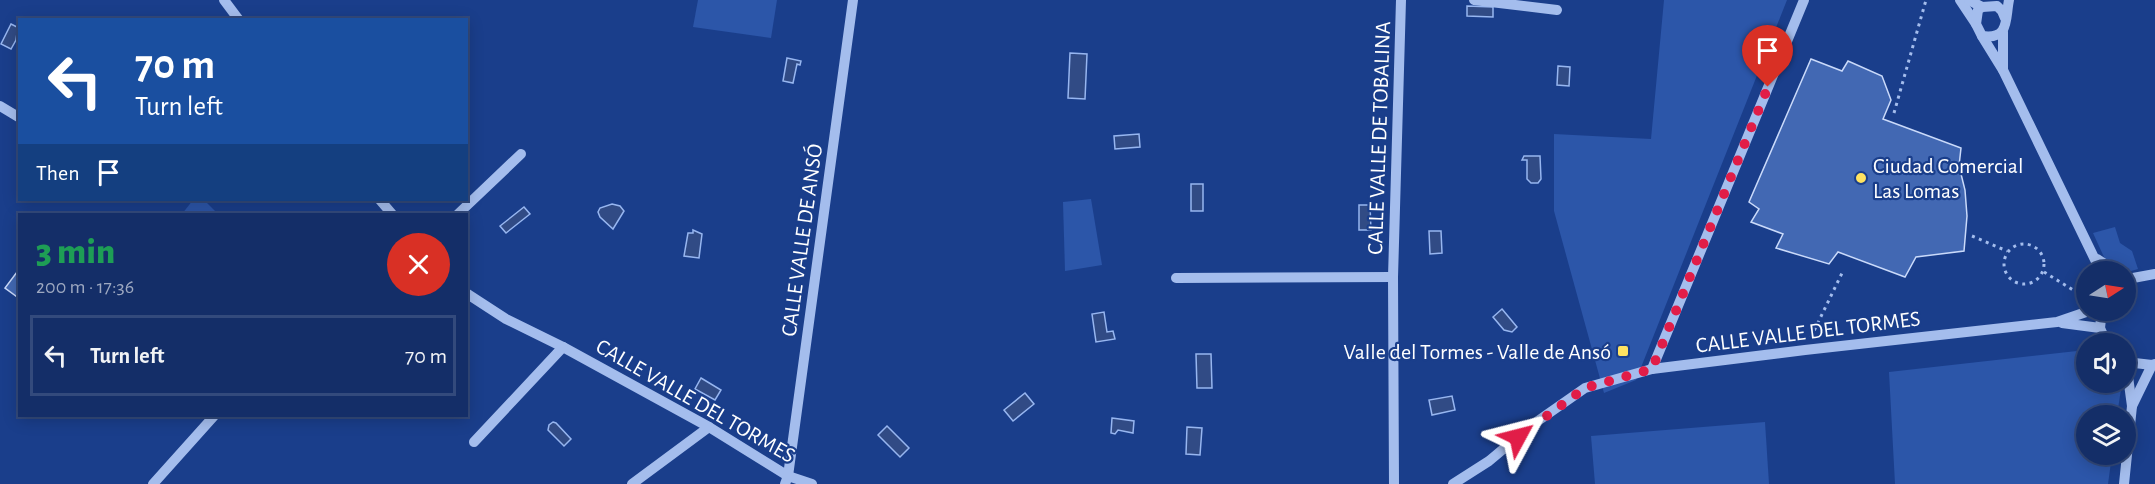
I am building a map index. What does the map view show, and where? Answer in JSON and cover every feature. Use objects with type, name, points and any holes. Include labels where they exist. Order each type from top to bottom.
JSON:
[{"type":"street","points":[[224,0],[238,18]]},
{"type":"street","name":"CALLE VALLE DE ANSÓ","points":[[787,480],[853,0]]},
{"type":"street","name":"CALLE VALLE DE TOBALINA","points":[[1394,484],[1393,277],[1401,0]]},
{"type":"street","points":[[1474,0],[1557,10]]},
{"type":"street","points":[[1652,369],[1804,0]]},
{"type":"street","points":[[1960,0],[2003,70],[2097,259],[2100,261]]},
{"type":"street","points":[[1969,0],[1997,6],[2005,18]]},
{"type":"street","points":[[2003,70],[2003,32],[2009,0]]},
{"type":"street","points":[[1976,24],[1978,10],[1990,4]]},
{"type":"street","points":[[1982,36],[1991,38],[2003,32]]},
{"type":"street","points":[[0,106],[18,117]]},
{"type":"street","points":[[459,213],[521,154]]},
{"type":"street","points":[[381,201],[391,213]]},
{"type":"street","points":[[2136,277],[2155,273]]},
{"type":"street","name":"CALLE VALLE DE TOBALINA","points":[[1176,278],[1393,277]]},
{"type":"street","name":"CALLE VALLE DEL TORMES","points":[[468,294],[506,319],[563,347],[709,427],[787,480],[812,484]]},
{"type":"street","name":"CALLE VALLE DEL TORMES","points":[[1453,484],[1585,388],[1652,369],[2057,322],[2076,315]]},
{"type":"street","points":[[2101,321],[2102,333]]},
{"type":"street","name":"CALLE VALLE DEL TORMES","points":[[2057,322],[2100,328]]},
{"type":"street","name":"CALLE VALLE DEL TORMES","points":[[474,442],[563,347]]},
{"type":"street","points":[[2132,405],[2153,364],[2136,363]]},
{"type":"street","points":[[153,484],[213,417]]},
{"type":"street","points":[[632,484],[709,427]]},
{"type":"street","points":[[2124,484],[2126,465]]},
{"type":"path","points":[[1894,113],[1926,0]]},
{"type":"path","points":[[1972,236],[2007,251]]},
{"type":"path","points":[[2020,243],[2035,245],[2044,257],[2044,272],[2036,281],[2025,285],[2014,282],[2006,274],[2003,262],[2007,251],[2020,243]]},
{"type":"path","points":[[1805,350],[1843,271]]},
{"type":"path","points":[[2044,272],[2076,292]]},
{"type":"shaded area","points":[[698,0],[777,0],[771,38],[693,27]]},
{"type":"shaded area","points":[[1664,0],[1787,0],[1636,380],[1604,393],[1554,211],[1554,134],[1651,139]]},
{"type":"shaded area","points":[[1467,6],[1493,7],[1493,17],[1467,16]]},
{"type":"shaded area","points":[[11,24],[18,28],[16,40],[11,49],[1,44]]},
{"type":"shaded area","points":[[1070,53],[1087,54],[1085,99],[1068,98]]},
{"type":"shaded area","points":[[787,58],[801,61],[800,65],[797,64],[793,83],[783,81]]},
{"type":"shaded area","points":[[1558,66],[1570,67],[1569,86],[1557,85]]},
{"type":"shaded area","points":[[1139,134],[1140,147],[1115,149],[1114,136]]},
{"type":"shaded area","points":[[1524,156],[1540,156],[1541,179],[1538,183],[1531,183],[1527,179],[1527,160],[1522,160]]},
{"type":"shaded area","points":[[1191,184],[1203,184],[1203,211],[1191,211]]},
{"type":"shaded area","points":[[1091,199],[1102,265],[1065,271],[1063,202]]},
{"type":"shaded area","points":[[192,201],[205,201],[217,213],[183,213]]},
{"type":"shaded area","points":[[612,204],[620,206],[624,211],[613,229],[600,217],[598,212],[600,208]]},
{"type":"shaded area","points":[[1359,205],[1370,205],[1371,230],[1359,230]]},
{"type":"shaded area","points":[[524,207],[530,214],[506,233],[500,226]]},
{"type":"shaded area","points":[[2115,227],[2120,243],[2132,251],[2135,261],[2106,261],[2093,233]]},
{"type":"shaded area","points":[[693,230],[702,234],[699,258],[684,256],[688,233],[693,233]]},
{"type":"shaded area","points":[[1429,231],[1441,231],[1442,253],[1430,254]]},
{"type":"shaded area","points":[[1502,309],[1517,327],[1512,332],[1504,330],[1493,317]]},
{"type":"shaded area","points":[[1104,312],[1107,332],[1113,331],[1115,339],[1096,342],[1092,314]]},
{"type":"shaded area","points":[[2076,351],[2076,393],[2120,393],[2119,405],[2076,405],[2076,465],[2111,465],[2108,484],[1895,484],[1889,372]]},
{"type":"shaded area","points":[[1196,354],[1211,354],[1212,388],[1197,388]]},
{"type":"shaded area","points":[[701,378],[721,390],[715,400],[695,389]]},
{"type":"shaded area","points":[[1025,393],[1034,404],[1013,421],[1004,410]]},
{"type":"shaded area","points":[[1452,396],[1455,410],[1432,415],[1429,400]]},
{"type":"shaded area","points":[[1112,418],[1134,421],[1133,433],[1118,430],[1115,434],[1111,433]]},
{"type":"shaded area","points":[[553,422],[571,439],[564,446],[548,430],[549,425]]},
{"type":"shaded area","points":[[1765,422],[1769,484],[1595,484],[1591,436]]},
{"type":"shaded area","points":[[887,426],[909,448],[900,457],[878,435]]},
{"type":"shaded area","points":[[1187,427],[1202,428],[1200,455],[1186,454]]},
{"type":"building","name":"Ciudad Comercial Las Lomas","points":[[1811,59],[1842,71],[1848,61],[1882,76],[1891,100],[1883,119],[1961,148],[1959,166],[1965,190],[1967,216],[1964,251],[1916,257],[1905,277],[1838,252],[1829,264],[1776,248],[1783,234],[1751,222],[1759,209],[1749,202]]},
{"type":"building","points":[[18,271],[18,298],[5,288]]},
{"type":"place","name":"Ciudad Comercial Las Lomas","points":[[1861,178]]},
{"type":"place","name":"Valle del Tormes - Valle de Ansó","points":[[1623,351]]},
{"type":"route","points":[[1518,437],[1585,388],[1652,369],[1768,87]]}]
